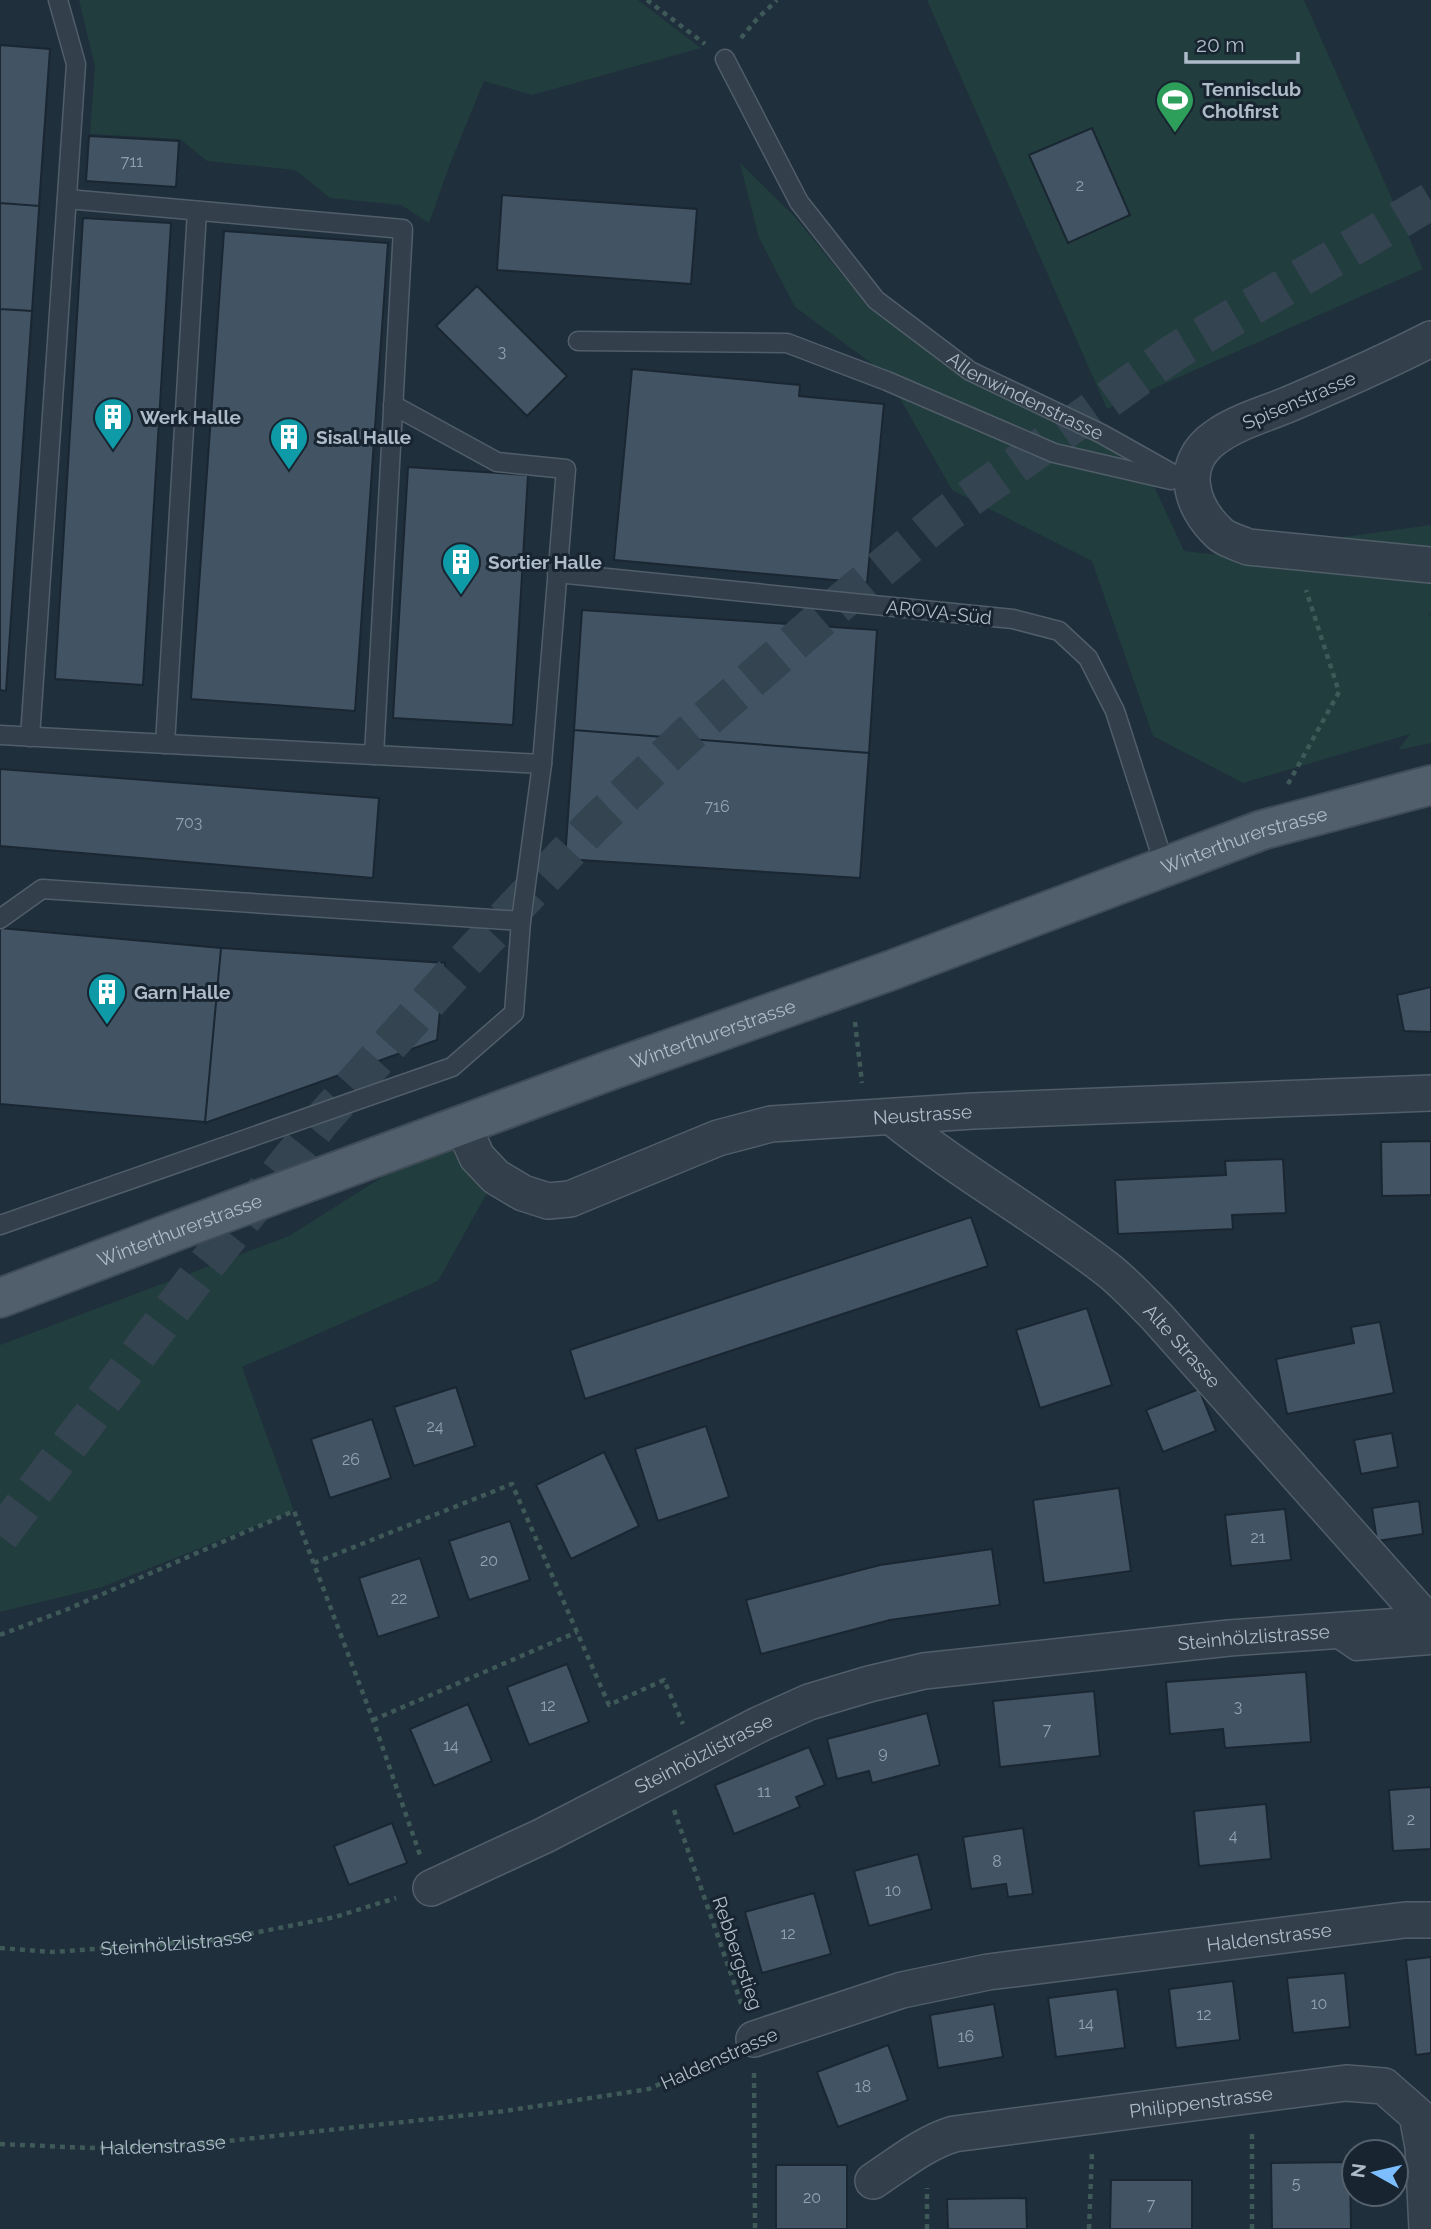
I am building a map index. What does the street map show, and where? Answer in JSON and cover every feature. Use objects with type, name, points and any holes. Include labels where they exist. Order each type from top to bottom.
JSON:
[{"type":"main road","name":"Winterthurerstrasse","points":[[0,1298],[608,1071],[851,985],[1262,830],[1431,785]]},
{"type":"street","name":"Spisenstrasse","points":[[1191,484],[1198,455],[1215,438],[1236,426],[1347,380],[1431,339]]},
{"type":"street","points":[[1191,484],[1198,508],[1221,536],[1248,547],[1431,565]]},
{"type":"street","name":"Neustrasse","points":[[463,1126],[477,1157],[496,1177],[523,1193],[548,1201],[570,1199],[718,1138],[771,1124],[1252,1099],[1431,1093]]},
{"type":"street","name":"Alte Strasse","points":[[879,1118],[918,1138],[1110,1271],[1157,1317],[1431,1631]]},
{"type":"street","name":"Steinhölzlistrasse","points":[[431,1888],[543,1836],[760,1724],[809,1702],[869,1684],[924,1671],[1229,1638],[1327,1632],[1431,1631]]},
{"type":"street","name":"Haldenstrasse","points":[[754,2039],[902,1990],[988,1972],[1392,1922],[1431,1920]]},
{"type":"street","name":"Philippenstrasse","points":[[873,2181],[940,2138],[954,2134],[1346,2083],[1384,2086],[1417,2115],[1423,2147],[1427,2229]]},
{"type":"lane","points":[[30,737],[76,64],[58,0]]},
{"type":"lane","name":"Allenwindenstrasse","points":[[725,59],[799,202],[876,300],[970,371],[1102,434],[1191,484]]},
{"type":"lane","points":[[67,199],[403,229],[374,755]]},
{"type":"lane","points":[[165,744],[197,211]]},
{"type":"lane","points":[[578,341],[787,343],[887,381],[1054,453],[1191,484]]},
{"type":"lane","points":[[0,1225],[452,1067],[514,1013],[521,922],[542,764],[566,469],[497,462],[393,405]]},
{"type":"lane","name":"AROVA-Süd","points":[[557,573],[1013,619],[1059,631],[1088,658],[1115,711],[1165,867]]},
{"type":"lane","points":[[0,735],[542,764]]},
{"type":"lane","points":[[0,919],[42,889],[521,922]]},
{"type":"path","points":[[647,0],[725,59],[757,19],[777,0]]},
{"type":"path","points":[[1262,830],[1339,692],[1294,552]]},
{"type":"path","points":[[851,985],[879,1118]]},
{"type":"path","points":[[314,1563],[512,1484],[609,1705],[664,1680],[698,1758]]},
{"type":"path","points":[[0,1635],[68,1609],[294,1511],[373,1720],[431,1888]]},
{"type":"path","points":[[373,1720],[577,1632]]},
{"type":"path","name":"Rebbergstieg","points":[[662,1776],[754,2039],[755,2229]]},
{"type":"path","name":"Steinhölzlistrasse","points":[[0,1948],[53,1952],[218,1940],[335,1917],[431,1888]]},
{"type":"path","name":"Haldenstrasse","points":[[0,2144],[89,2148],[190,2145],[505,2111],[649,2089],[754,2039]]},
{"type":"path","points":[[1252,2095],[1252,2229]]},
{"type":"path","points":[[1089,2229],[1093,2115]]},
{"type":"green space","points":[[79,0],[638,0],[701,48],[532,95],[484,81],[429,223],[401,205],[330,198],[295,170],[207,161],[180,139],[90,134],[95,67]]},
{"type":"green space","name":"Tennisclub Cholfirst","points":[[927,0],[1304,0],[1423,269],[1107,409]]},
{"type":"green space","points":[[740,163],[795,217],[862,299],[972,379],[1098,438],[1154,486],[1184,551],[1431,579],[1431,612],[1428,616],[1431,614],[1431,743],[1398,750],[1410,734],[1243,783],[1153,736],[1092,561],[952,490],[886,374],[795,307],[759,238]]},
{"type":"green space","points":[[1431,525],[1431,553],[1315,541]]},
{"type":"green space","points":[[463,1126],[496,1177],[438,1281],[242,1367],[294,1511],[102,1587],[0,1612],[0,1345],[289,1236]]},
{"type":"building","points":[[0,45],[50,49],[6,691],[0,690]]},
{"type":"building","points":[[0,45],[50,49],[39,206],[0,203]]},
{"type":"building","points":[[1092,128],[1130,215],[1068,243],[1029,155]]},
{"type":"building","points":[[89,136],[179,141],[176,187],[86,181]]},
{"type":"building","points":[[502,195],[697,209],[691,284],[497,270]]},
{"type":"building","name":"Werk Halle","points":[[83,218],[171,223],[143,685],[55,679]]},
{"type":"building","name":"Sisal Halle","points":[[224,231],[388,243],[355,711],[191,699]]},
{"type":"building","points":[[477,286],[567,376],[527,416],[436,326]]},
{"type":"building","points":[[0,309],[32,311],[6,691],[0,690]]},
{"type":"building","points":[[632,369],[800,385],[799,396],[884,404],[867,583],[614,560]]},
{"type":"building","name":"Sortier Halle","points":[[408,467],[528,475],[513,725],[393,718]]},
{"type":"building","points":[[582,610],[877,630],[869,753],[574,730]]},
{"type":"building","points":[[574,730],[869,753],[860,878],[565,859]]},
{"type":"building","points":[[0,769],[379,798],[373,878],[0,846]]},
{"type":"building","name":"Garn Halle","points":[[0,928],[221,948],[205,1122],[0,1104]]},
{"type":"building","name":"Garn Halle","points":[[221,948],[445,963],[437,1040],[205,1123]]},
{"type":"building","points":[[1431,987],[1431,1032],[1404,1031],[1397,995]]},
{"type":"building","points":[[1431,1141],[1431,1195],[1382,1196],[1381,1142]]},
{"type":"building","points":[[1283,1159],[1286,1213],[1232,1215],[1233,1229],[1118,1234],[1115,1180],[1226,1175],[1225,1161]]},
{"type":"building","points":[[971,1217],[988,1266],[585,1399],[570,1350]]},
{"type":"building","points":[[1087,1308],[1112,1385],[1040,1408],[1016,1330]]},
{"type":"building","points":[[1380,1322],[1394,1393],[1287,1414],[1276,1359],[1354,1343],[1351,1327]]},
{"type":"building","points":[[456,1387],[475,1446],[414,1466],[394,1407]]},
{"type":"building","points":[[1199,1389],[1216,1431],[1163,1452],[1146,1410]]},
{"type":"building","points":[[372,1419],[391,1478],[330,1498],[311,1439]]},
{"type":"building","points":[[706,1426],[729,1497],[658,1521],[635,1449]]},
{"type":"building","points":[[1392,1433],[1398,1467],[1361,1474],[1354,1440]]},
{"type":"building","points":[[604,1452],[639,1526],[571,1559],[536,1485]]},
{"type":"building","points":[[1119,1488],[1131,1571],[1044,1583],[1033,1500]]},
{"type":"building","points":[[1419,1501],[1423,1534],[1377,1541],[1372,1508]]},
{"type":"building","points":[[1285,1509],[1291,1560],[1231,1566],[1225,1515]]},
{"type":"building","points":[[510,1521],[530,1580],[469,1600],[449,1541]]},
{"type":"building","points":[[992,1549],[1000,1605],[890,1620],[761,1654],[746,1600],[880,1565]]},
{"type":"building","points":[[420,1558],[439,1617],[378,1637],[359,1578]]},
{"type":"building","points":[[567,1664],[589,1722],[529,1745],[507,1687]]},
{"type":"building","points":[[1306,1672],[1311,1742],[1225,1748],[1223,1729],[1170,1734],[1166,1682]]},
{"type":"building","points":[[1094,1691],[1100,1756],[1000,1767],[993,1701]]},
{"type":"building","points":[[468,1704],[492,1761],[434,1786],[410,1729]]},
{"type":"building","points":[[927,1713],[940,1765],[872,1783],[869,1771],[837,1779],[827,1739]]},
{"type":"building","points":[[809,1747],[825,1785],[796,1797],[800,1807],[734,1834],[715,1785]]},
{"type":"building","points":[[1431,1787],[1431,1849],[1393,1851],[1389,1790]]},
{"type":"building","points":[[1266,1804],[1271,1859],[1199,1866],[1194,1811]]},
{"type":"building","points":[[392,1823],[407,1863],[349,1885],[334,1846]]},
{"type":"building","points":[[1023,1828],[1033,1894],[1008,1897],[1006,1884],[971,1889],[963,1837]]},
{"type":"building","points":[[918,1854],[932,1909],[869,1926],[854,1871]]},
{"type":"building","points":[[814,1893],[831,1954],[762,1973],[745,1912]]},
{"type":"building","points":[[1431,1957],[1431,2053],[1416,2055],[1406,1960]]},
{"type":"building","points":[[1345,1973],[1350,2027],[1293,2033],[1287,1978]]},
{"type":"building","points":[[1233,1981],[1240,2040],[1176,2048],[1169,1989]]},
{"type":"building","points":[[1117,1989],[1125,2048],[1056,2057],[1048,1998]]},
{"type":"building","points":[[994,2004],[1003,2057],[938,2068],[930,2015]]},
{"type":"building","points":[[888,2045],[908,2100],[838,2127],[817,2072]]},
{"type":"building","points":[[1340,2162],[1340,2208],[1351,2208],[1351,2229],[1272,2229],[1271,2163]]},
{"type":"building","points":[[776,2165],[847,2165],[847,2229],[776,2229]]},
{"type":"building","points":[[1111,2180],[1192,2180],[1192,2229],[1110,2229]]},
{"type":"building","points":[[1026,2198],[1027,2229],[948,2229],[947,2199]]},
{"type":"tunnel","points":[[0,1536],[202,1270],[322,1120],[452,975],[593,825],[690,733],[947,514],[1173,353],[1431,201]]},
{"type":"place","name":"Tennisclub Cholfirst","points":[[1175,134]]},
{"type":"place","name":"Werk Halle","points":[[113,451]]},
{"type":"place","name":"Sisal Halle","points":[[289,471]]},
{"type":"place","name":"Sortier Halle","points":[[461,596]]},
{"type":"place","name":"Garn Halle","points":[[107,1026]]}]
